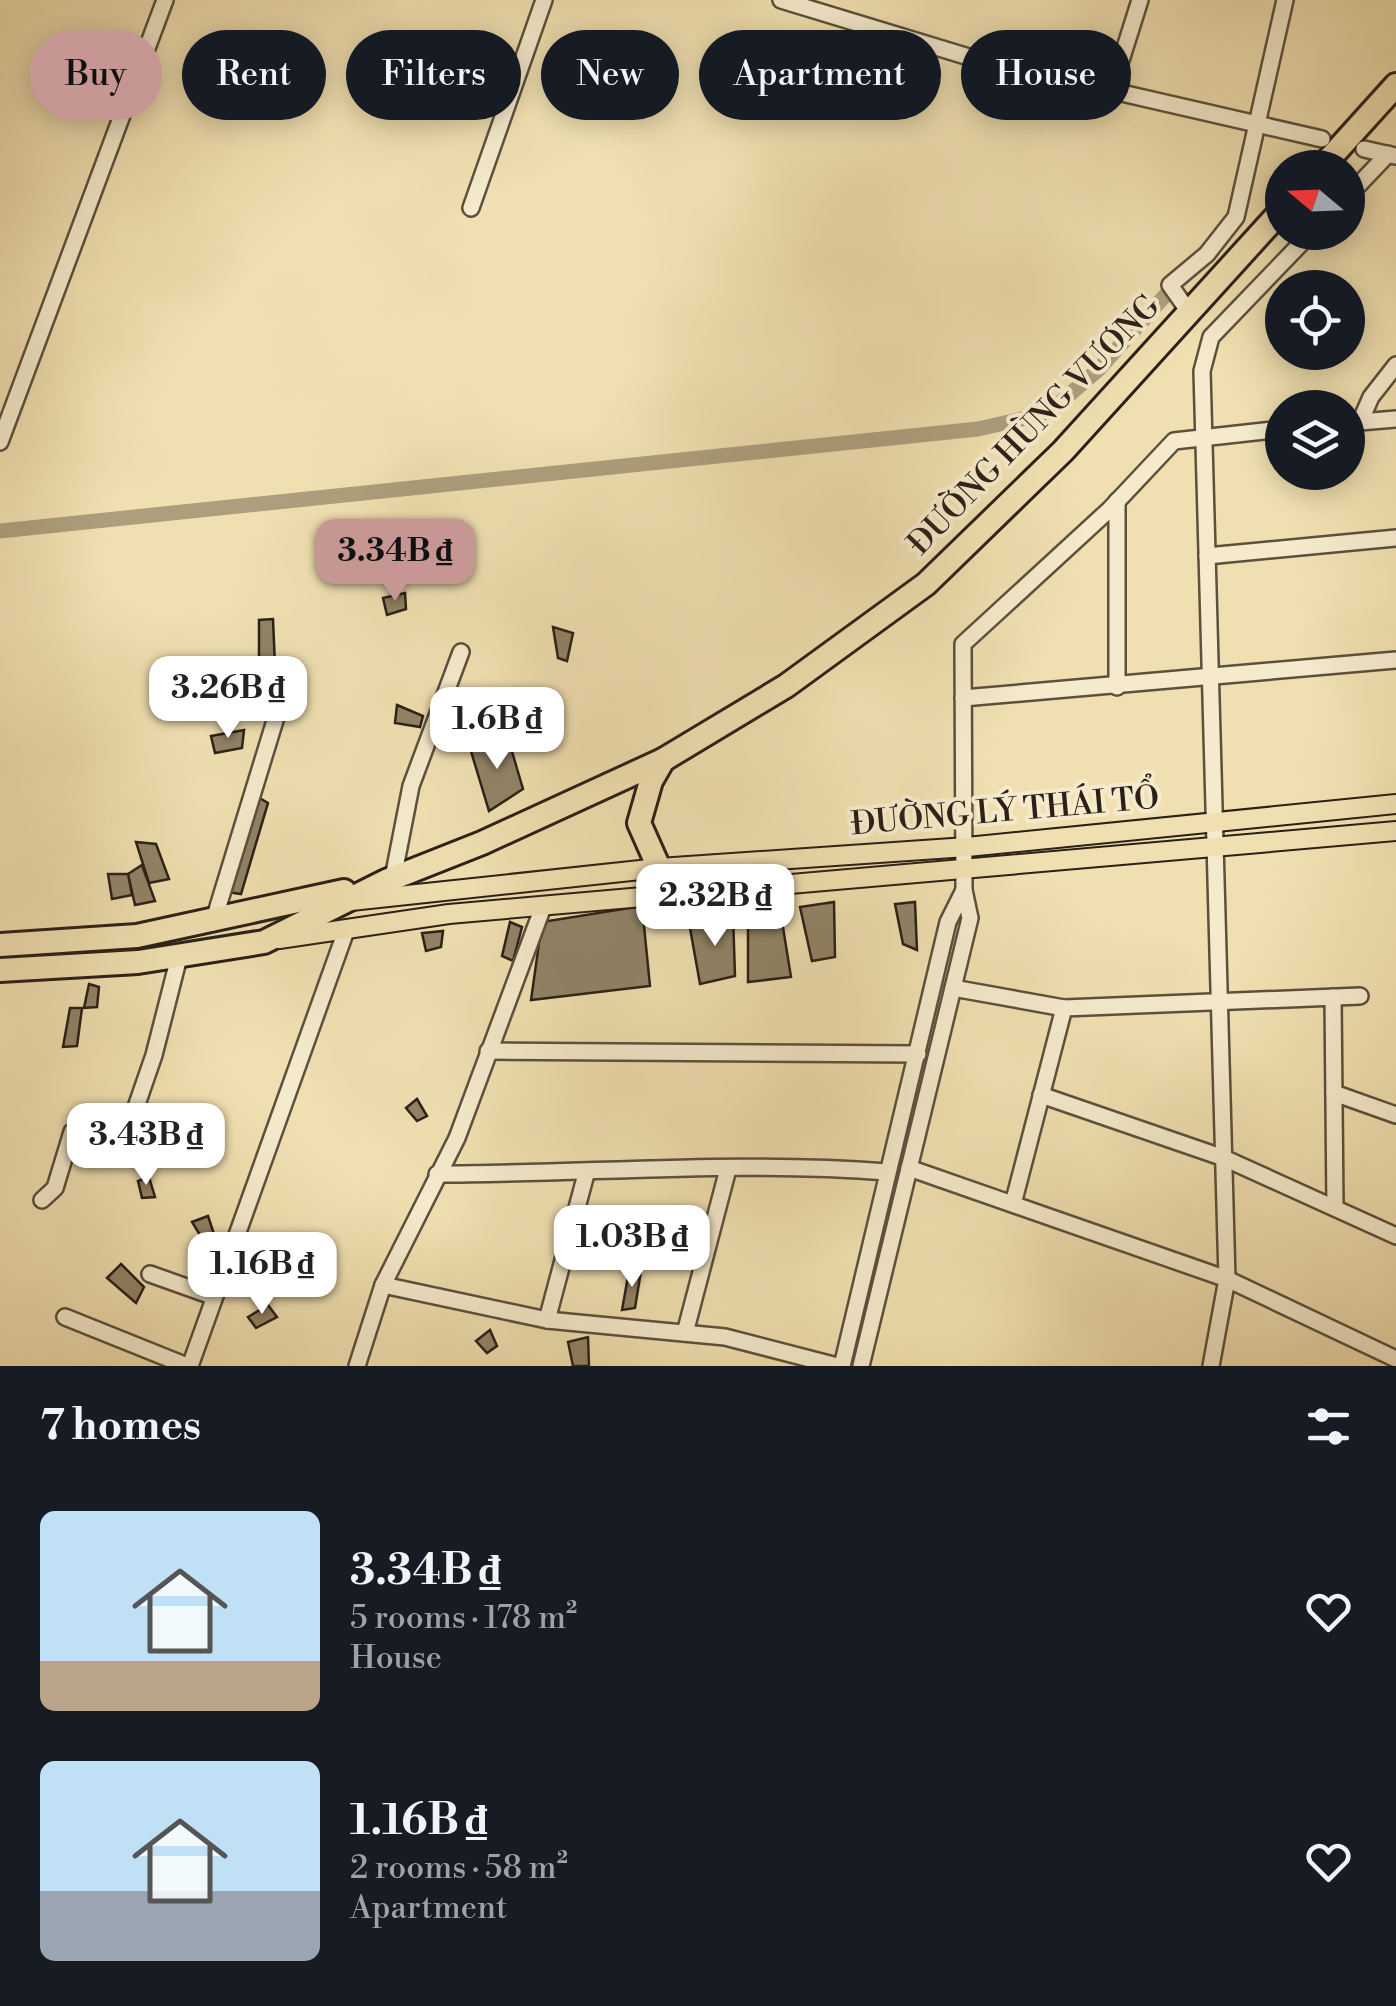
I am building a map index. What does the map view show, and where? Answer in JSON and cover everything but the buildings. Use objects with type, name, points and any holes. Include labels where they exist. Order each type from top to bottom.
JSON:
[{"type":"highway","points":[[1337,150],[1396,85]]},
{"type":"highway","name":"ĐƯỜNG HÙNG VƯƠNG","points":[[0,970],[179,957],[264,942],[389,879],[663,760],[786,686],[926,584],[1063,452],[1182,304],[1265,226]]},
{"type":"highway","points":[[659,868],[639,824],[651,782],[663,760]]},
{"type":"highway","name":"ĐƯỜNG HÙNG VƯƠNG","points":[[0,944],[137,936],[213,923],[389,879]]},
{"type":"main road","name":"ĐƯỜNG LÝ THÁI TỔ","points":[[261,912],[659,868],[966,847],[1396,804]]},
{"type":"main road","points":[[1349,808],[1353,834]]},
{"type":"main road","name":"ĐƯỜNG LÝ THÁI TỔ","points":[[264,942],[449,914],[628,899],[965,881],[1218,846],[1396,830]]},
{"type":"main road","points":[[626,872],[628,899]]},
{"type":"street","points":[[0,442],[165,0]]},
{"type":"street","points":[[470,208],[544,0]]},
{"type":"street","points":[[782,0],[836,8],[961,53]]},
{"type":"street","points":[[1131,30],[1140,0]]},
{"type":"street","points":[[1182,304],[1171,282],[1208,254],[1236,217],[1285,0]]},
{"type":"street","points":[[1131,94],[1322,140]]},
{"type":"street","points":[[1364,149],[1392,155]]},
{"type":"street","points":[[1365,180],[1392,155]]},
{"type":"street","points":[[1210,1366],[1226,1280],[1218,846],[1202,371],[1211,337],[1295,250]]},
{"type":"street","points":[[1365,406],[1396,365]]},
{"type":"street","points":[[1365,422],[1396,419]]},
{"type":"street","points":[[861,1366],[970,918],[965,881],[961,658],[969,634],[1117,500],[1174,441],[1265,431]]},
{"type":"street","points":[[1116,687],[1117,500]]},
{"type":"street","points":[[1208,556],[1396,538]]},
{"type":"street","points":[[389,879],[410,786],[461,652]]},
{"type":"street","points":[[963,698],[1396,660]]},
{"type":"street","points":[[213,923],[288,678]]},
{"type":"street","points":[[383,1286],[547,1320],[724,1337],[839,1366],[948,922],[965,881]]},
{"type":"street","points":[[356,1366],[383,1286],[457,1138],[542,908]]},
{"type":"street","points":[[65,1317],[188,1366],[347,928]]},
{"type":"street","points":[[42,1200],[55,1188],[72,1132],[120,1142],[125,1139],[154,1055],[179,957]]},
{"type":"street","points":[[953,988],[1064,1008],[1360,996]]},
{"type":"street","points":[[1333,997],[1335,1208]]},
{"type":"street","points":[[1013,1204],[1064,1008]]},
{"type":"street","points":[[488,1052],[918,1054]]},
{"type":"street","points":[[1334,1093],[1396,1115]]},
{"type":"street","points":[[1041,1095],[1224,1158],[1396,1236]]},
{"type":"street","points":[[437,1174],[586,1174],[773,1165],[887,1172]]},
{"type":"street","points":[[910,1168],[1226,1280],[1396,1358]]},
{"type":"street","points":[[686,1334],[728,1170]]},
{"type":"street","points":[[547,1320],[586,1174]]},
{"type":"street","points":[[866,1264],[885,1268]]},
{"type":"street","points":[[150,1274],[212,1296]]},
{"type":"waterway","points":[[0,531],[978,429],[1048,413],[1099,369],[1180,279]]}]
